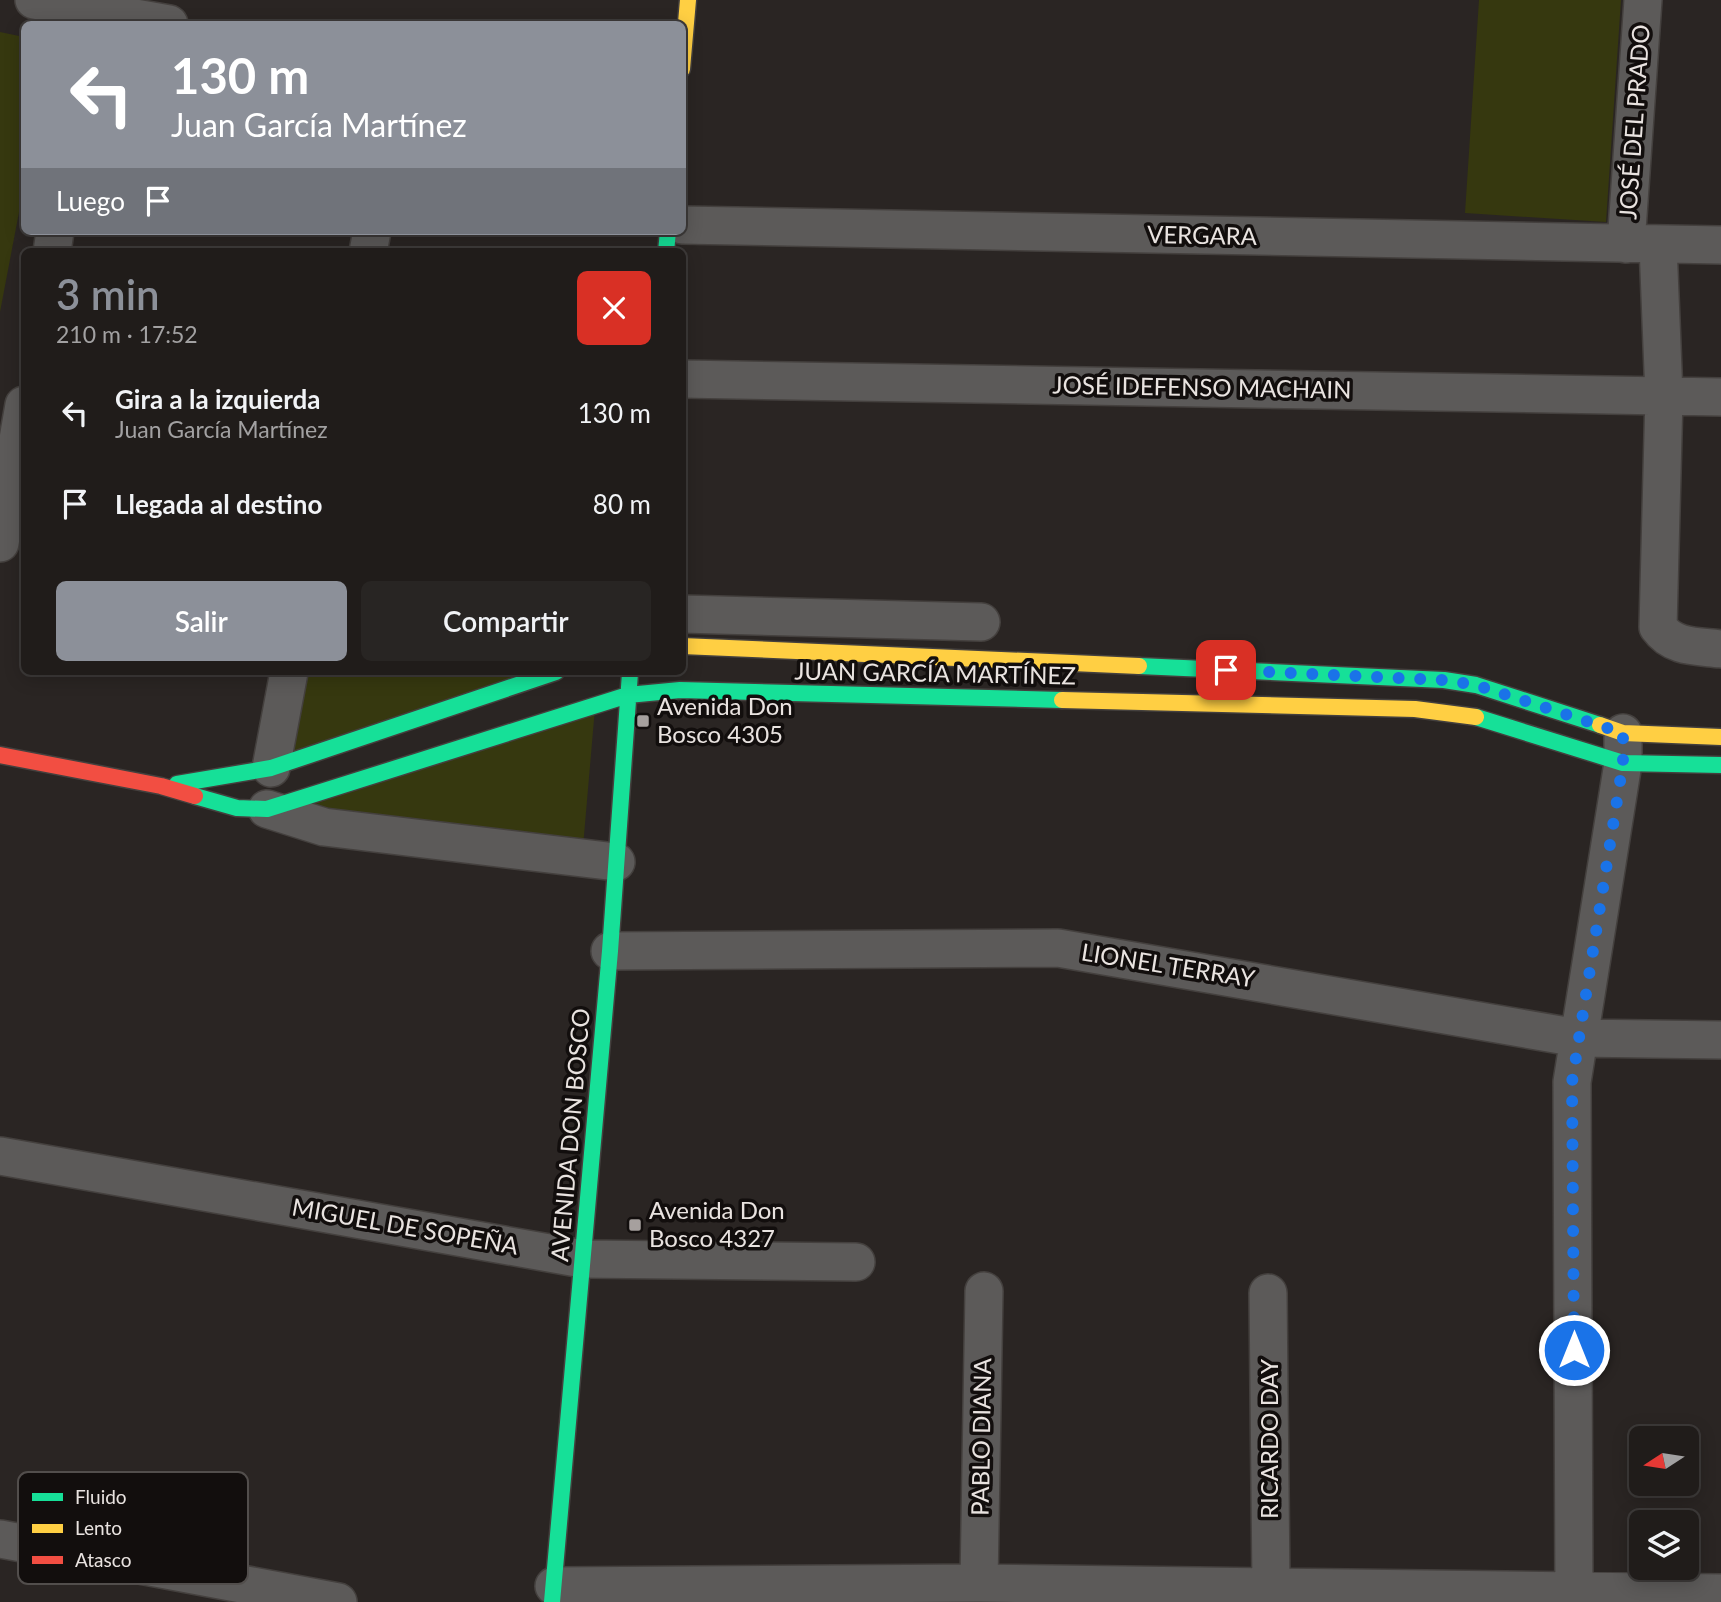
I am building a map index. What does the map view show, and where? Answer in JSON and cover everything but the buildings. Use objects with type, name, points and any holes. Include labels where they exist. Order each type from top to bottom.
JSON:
[{"type":"main road","points":[[686,23],[688,0]]},
{"type":"main road","name":"JUAN GARCÍA MARTÍNEZ","points":[[686,646],[1444,680],[1476,685],[1623,748],[1721,737]]},
{"type":"main road","name":"JUAN GARCÍA MARTÍNEZ","points":[[161,786],[271,768],[547,675]]},
{"type":"main road","name":"AVENIDA DON BOSCO","points":[[553,1594],[610,951],[630,675]]},
{"type":"main road","name":"JUAN GARCÍA MARTÍNEZ","points":[[0,755],[161,786],[237,808],[267,809],[628,695],[680,690],[1415,709],[1484,718],[1623,748],[1721,765]]},
{"type":"street","points":[[34,0],[150,21]]},
{"type":"street","name":"JOSÉ DEL PRADO","points":[[1643,0],[1642,244],[1664,396],[1658,627],[1667,639],[1683,645],[1721,649]]},
{"type":"street","name":"VERGARA","points":[[686,225],[1721,245]]},
{"type":"street","name":"JOSÉ IDEFENSO MACHAIN","points":[[686,379],[1721,397]]},
{"type":"street","points":[[0,543],[21,422]]},
{"type":"street","points":[[686,614],[981,622]]},
{"type":"street","points":[[271,768],[288,675]]},
{"type":"street","points":[[1575,1597],[1572,1082],[1623,748]]},
{"type":"street","points":[[267,809],[324,827],[617,862]]},
{"type":"street","name":"LIONEL TERRAY","points":[[610,951],[1058,948],[1578,1038],[1721,1040]]},
{"type":"street","name":"MIGUEL DE SOPEÑA","points":[[0,1156],[583,1259],[856,1262]]},
{"type":"street","name":"PABLO DIANA","points":[[979,1583],[985,1291]]},
{"type":"street","name":"RICARDO DAY","points":[[1268,1293],[1271,1586]]},
{"type":"street","points":[[0,1539],[18,1542]]},
{"type":"street","points":[[553,1594],[979,1583],[1271,1586],[1575,1597],[1721,1593]]},
{"type":"street","points":[[241,1584],[338,1602]]},
{"type":"shaded area","points":[[1479,0],[1621,0],[1606,222],[1465,213]]},
{"type":"shaded area","points":[[0,32],[21,36],[21,202],[0,312]]},
{"type":"shaded area","points":[[307,675],[551,675],[290,769]]},
{"type":"shaded area","points":[[595,708],[583,847],[304,807]]},
{"type":"traffic: fast","points":[[666,248],[668,235]]},
{"type":"traffic: fast","points":[[1139,666],[1444,680],[1476,685],[1600,725]]},
{"type":"traffic: fast","points":[[177,784],[271,768],[547,675]]},
{"type":"traffic: fast","points":[[552,1602],[610,951],[630,675]]},
{"type":"traffic: fast","points":[[195,796],[237,808],[267,809],[628,695],[680,690],[1062,700]]},
{"type":"traffic: fast","points":[[1476,717],[1623,763],[1721,765]]},
{"type":"traffic: slow","points":[[686,23],[688,0]]},
{"type":"traffic: slow","points":[[686,646],[1139,666]]},
{"type":"traffic: slow","points":[[1062,700],[1415,709],[1476,717]]},
{"type":"traffic: slow","points":[[1600,725],[1623,733],[1721,737]]},
{"type":"traffic: jam","points":[[0,755],[161,786],[195,796]]},
{"type":"place","name":"Avenida Don Bosco 4305","points":[[643,721]]},
{"type":"place","name":"Avenida Don Bosco 4327","points":[[635,1225]]},
{"type":"route","points":[[1226,670],[1444,680],[1476,685],[1623,733],[1623,763],[1572,1082],[1574,1350]]}]
